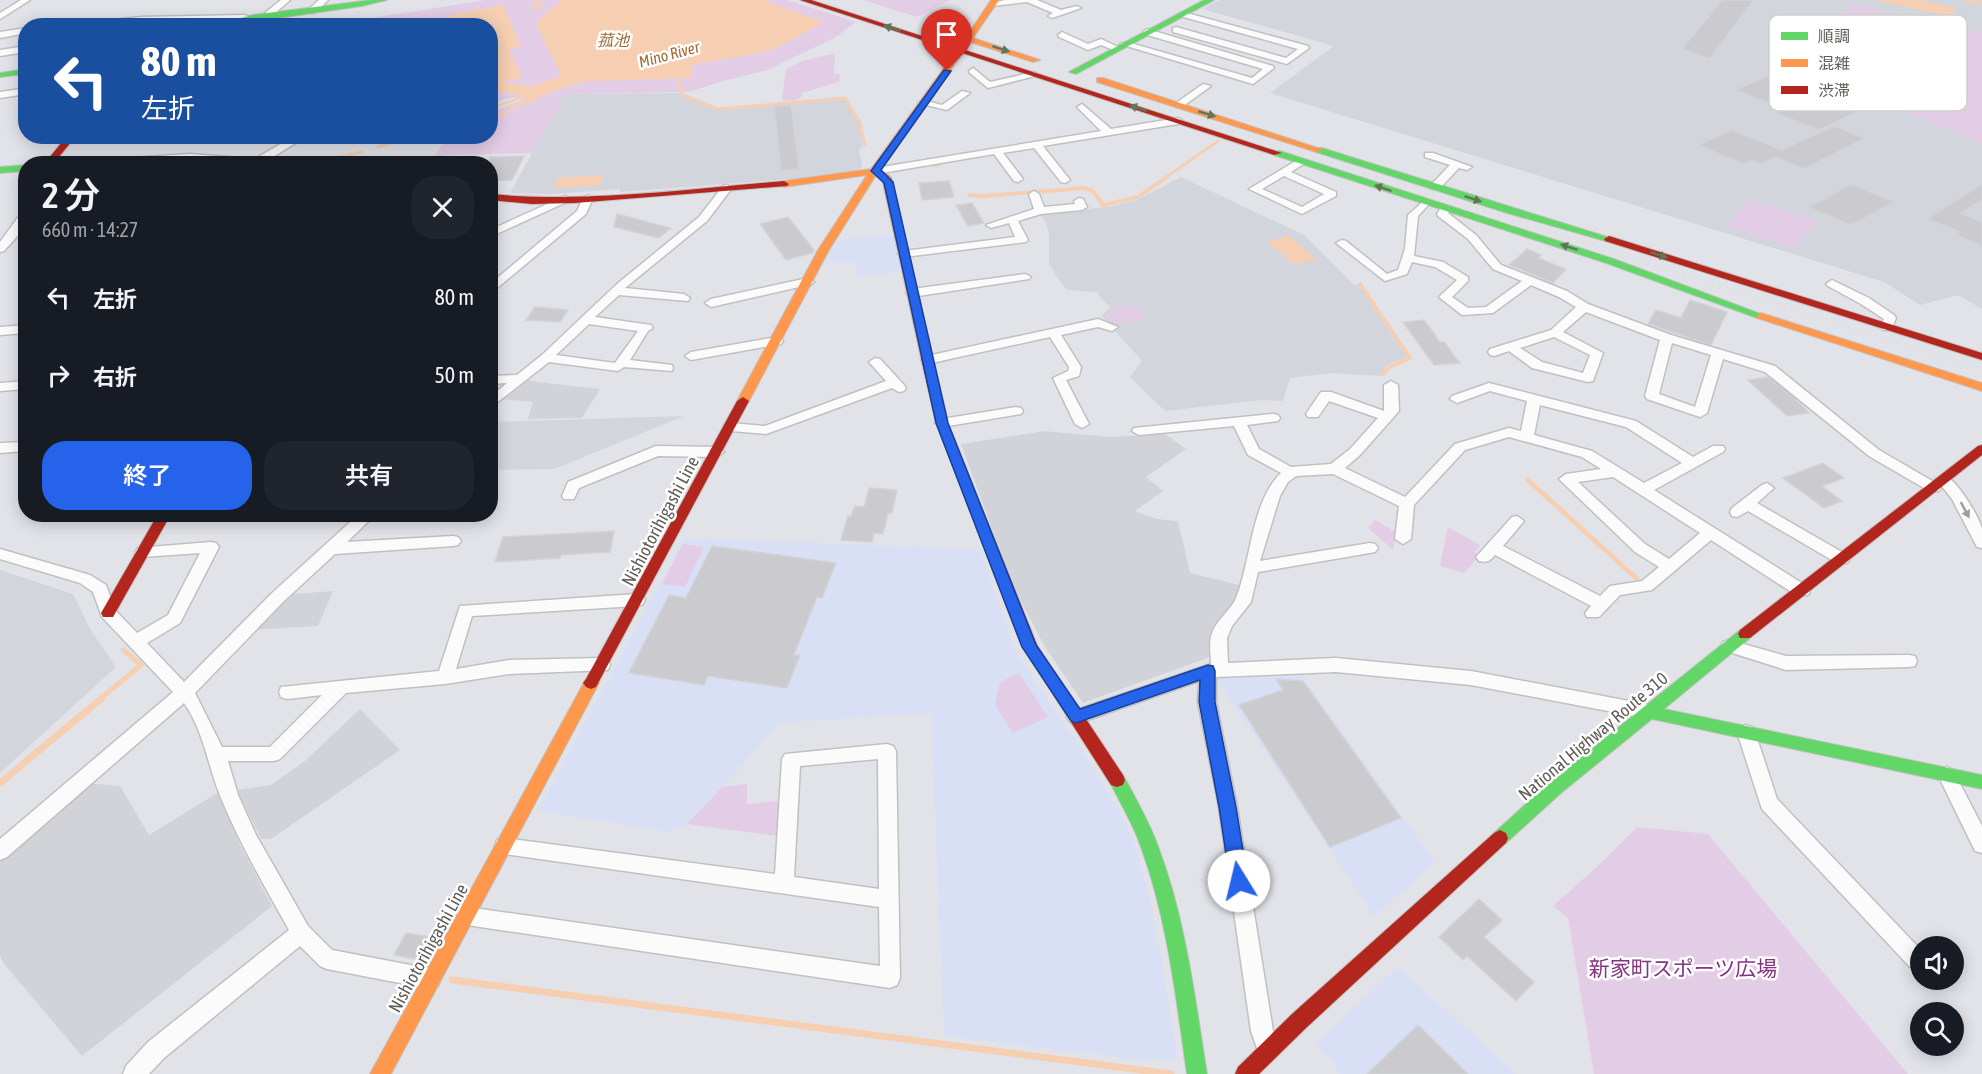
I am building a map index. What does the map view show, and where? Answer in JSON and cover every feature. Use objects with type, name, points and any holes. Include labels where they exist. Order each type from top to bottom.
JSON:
[{"type":"main road","points":[[241,18],[346,8],[383,0]]},
{"type":"main road","points":[[804,0],[1610,261],[1762,316],[1982,387]]},
{"type":"main road","points":[[845,0],[1510,211],[1772,309],[1982,377]]},
{"type":"main road","points":[[1063,69],[1120,46],[1210,0]]},
{"type":"main road","name":"Nishiotorihigashi Line","points":[[380,1074],[835,231],[994,2]]},
{"type":"main road","points":[[0,75],[18,72]]},
{"type":"main road","points":[[55,156],[65,144]]},
{"type":"main road","points":[[0,170],[18,169]]},
{"type":"main road","points":[[498,197],[588,198],[727,188],[876,171],[889,182],[942,423],[1030,647],[1130,799],[1147,838],[1173,927],[1197,1074]]},
{"type":"main road","points":[[1510,211],[1565,225],[1982,357]]},
{"type":"main road","name":"National Highway Route 310","points":[[1245,1074],[1299,1020],[1555,788],[1729,646],[1982,449]]},
{"type":"main road","points":[[108,613],[160,522]]},
{"type":"main road","points":[[1650,712],[1982,782]]},
{"type":"street","points":[[0,17],[26,0]]},
{"type":"street","points":[[269,14],[286,0]]},
{"type":"street","points":[[312,11],[324,0]]},
{"type":"street","points":[[994,2],[1024,0]]},
{"type":"street","points":[[1030,0],[1056,14],[1077,8]]},
{"type":"street","points":[[1160,26],[1287,61],[1305,48],[1183,14]]},
{"type":"street","points":[[207,18],[245,17]]},
{"type":"street","points":[[0,34],[18,31]]},
{"type":"street","points":[[1062,35],[1088,46],[1101,42],[1120,46],[1253,81],[1270,68],[1147,32]]},
{"type":"street","points":[[0,53],[18,50]]},
{"type":"street","points":[[973,71],[988,85],[1034,75]]},
{"type":"street","points":[[1179,105],[1206,86]]},
{"type":"street","points":[[0,95],[18,92]]},
{"type":"street","points":[[923,103],[944,108],[965,93]]},
{"type":"street","points":[[1082,107],[1109,133]]},
{"type":"street","points":[[876,171],[1178,121]]},
{"type":"street","points":[[268,156],[288,144]]},
{"type":"street","points":[[1036,144],[1065,180]]},
{"type":"street","points":[[996,150],[1018,179]]},
{"type":"street","points":[[1429,155],[1462,166],[1435,187]]},
{"type":"street","points":[[1283,172],[1332,194],[1302,211],[1254,189],[1283,172],[1303,161]]},
{"type":"street","points":[[498,397],[546,358],[616,291],[703,219],[727,188]]},
{"type":"street","points":[[1034,194],[1041,211]]},
{"type":"street","points":[[498,284],[582,212],[588,198]]},
{"type":"street","points":[[498,230],[565,199]]},
{"type":"street","points":[[991,225],[1013,221],[1041,211],[1082,207],[1079,201]]},
{"type":"street","points":[[1342,243],[1385,278],[1403,272],[1411,249],[1413,215],[1426,202]]},
{"type":"street","points":[[1446,208],[1442,214],[1472,237],[1497,267],[1528,282],[1563,294],[1584,307],[1667,338],[1770,369],[1874,453],[1939,484],[1958,497],[1982,543]]},
{"type":"street","points":[[904,254],[1022,240],[1013,221]]},
{"type":"street","points":[[0,249],[18,227]]},
{"type":"street","points":[[1408,258],[1439,264],[1464,279],[1445,297],[1466,312],[1489,310],[1528,282]]},
{"type":"street","points":[[912,293],[1025,277]]},
{"type":"street","points":[[711,303],[808,282]]},
{"type":"street","points":[[1832,284],[1865,301],[1890,318],[1887,327]]},
{"type":"street","points":[[616,291],[684,298]]},
{"type":"street","points":[[1494,352],[1555,333],[1584,307]]},
{"type":"street","points":[[546,358],[618,367],[645,330],[587,320]]},
{"type":"street","points":[[927,360],[1098,323],[1112,327]]},
{"type":"street","points":[[0,331],[18,330]]},
{"type":"street","points":[[1053,332],[1074,367],[1074,373],[1059,378],[1082,424]]},
{"type":"street","points":[[1511,347],[1537,366],[1588,378],[1597,353],[1555,333]]},
{"type":"street","points":[[1667,338],[1652,396],[1700,413],[1718,353]]},
{"type":"street","points":[[691,356],[777,341]]},
{"type":"street","points":[[731,427],[766,430],[897,387],[874,362]]},
{"type":"street","points":[[622,363],[666,368]]},
{"type":"street","points":[[498,380],[519,379]]},
{"type":"street","points":[[0,387],[18,385]]},
{"type":"street","points":[[1335,469],[1392,411],[1391,385]]},
{"type":"street","points":[[1457,399],[1490,387],[1631,424],[1692,463]]},
{"type":"street","points":[[1313,414],[1326,395],[1387,417]]},
{"type":"street","points":[[1527,437],[1534,399]]},
{"type":"street","points":[[942,423],[1016,411]]},
{"type":"street","points":[[1139,431],[1273,418]]},
{"type":"street","points":[[1238,421],[1253,452],[1289,472],[1335,469],[1407,504]]},
{"type":"street","points":[[1403,539],[1407,504],[1460,447],[1509,432],[1587,454],[1802,591]]},
{"type":"street","points":[[0,448],[18,447]]},
{"type":"street","points":[[1643,490],[1718,449]]},
{"type":"street","points":[[569,496],[573,485],[656,451],[717,452]]},
{"type":"street","points":[[1269,1052],[1262,1030],[1228,807],[1207,702],[1218,638],[1225,623],[1243,603],[1257,543],[1273,496],[1289,472]]},
{"type":"street","points":[[1616,472],[1566,479],[1640,548],[1671,567]]},
{"type":"street","points":[[1767,488],[1742,508],[1842,559]]},
{"type":"street","points":[[1517,520],[1488,552],[1597,608],[1616,590],[1646,586],[1710,533]]},
{"type":"street","points":[[0,851],[184,693],[277,597],[360,522]]},
{"type":"street","points":[[330,549],[438,537],[453,541]]},
{"type":"street","points":[[135,642],[174,619],[211,547],[143,552]]},
{"type":"street","points":[[1251,568],[1370,548]]},
{"type":"street","points":[[0,554],[85,579],[100,589],[108,613],[184,693],[197,710],[217,754],[229,795],[249,840],[301,933],[327,959],[431,979]]},
{"type":"street","points":[[445,677],[466,610],[637,600]]},
{"type":"street","points":[[1729,646],[1786,663],[1910,661]]},
{"type":"street","points":[[1076,717],[1214,670],[1336,664],[1471,678],[1650,712]]},
{"type":"street","points":[[287,692],[445,677],[509,667],[602,665]]},
{"type":"street","points":[[217,754],[274,754],[341,687]]},
{"type":"street","points":[[1746,732],[1770,803],[1910,952]]},
{"type":"street","points":[[466,916],[890,978],[887,751],[791,759],[784,885]]},
{"type":"street","points":[[1947,775],[1982,845]]},
{"type":"street","points":[[504,846],[888,899]]},
{"type":"street","points":[[134,1074],[156,1050],[301,933]]},
{"type":"shaded area","points":[[1220,0],[1982,0],[1982,309],[1958,295],[1920,305],[1884,282],[1270,93],[1334,46],[1202,9]]},
{"type":"shaded area","points":[[678,93],[716,110],[844,99],[859,123],[863,147],[859,149],[862,166],[859,170],[802,178],[620,192],[620,189],[552,194],[510,193],[565,94]]},
{"type":"shaded area","points":[[1181,177],[1304,235],[1354,285],[1358,284],[1407,357],[1386,366],[1382,376],[1331,373],[1290,378],[1283,401],[1262,400],[1165,411],[1130,377],[1142,361],[1102,316],[1110,307],[1096,292],[1067,290],[1057,277],[1049,263],[1049,234],[1046,222],[1040,215],[1113,206],[1137,200]]},
{"type":"shaded area","points":[[894,235],[900,272],[858,276],[856,261],[824,264],[837,240]]},
{"type":"shaded area","points":[[525,379],[600,389],[582,418],[528,419],[533,402],[501,399]]},
{"type":"shaded area","points":[[684,416],[554,469],[498,470],[498,422]]},
{"type":"shaded area","points":[[1045,431],[1109,437],[1165,434],[1186,449],[1146,477],[1163,491],[1135,511],[1157,519],[1178,521],[1190,573],[1243,586],[1239,600],[1211,631],[1210,657],[1083,703],[1045,647],[1022,603],[1007,570],[961,444]]},
{"type":"shaded area","points":[[684,538],[980,549],[1015,650],[1114,802],[1133,839],[1151,903],[1177,1050],[1173,1060],[1142,1060],[944,1036],[931,713],[779,723],[698,815],[687,824],[669,832],[538,811]]},
{"type":"shaded area","points":[[0,570],[73,594],[90,629],[116,667],[0,773]]},
{"type":"shaded area","points":[[333,591],[318,626],[250,630],[282,595]]},
{"type":"shaded area","points":[[1300,673],[1435,862],[1374,916],[1218,681],[1219,678],[1247,675]]},
{"type":"shaded area","points":[[360,709],[400,750],[271,839],[261,839],[237,790],[271,785],[305,761]]},
{"type":"shaded area","points":[[86,783],[120,786],[149,835],[219,792],[241,847],[272,906],[82,1056],[4,964],[0,955],[0,857]]},
{"type":"shaded area","points":[[1398,967],[1516,1074],[1340,1074],[1332,1060],[1315,1045]]},
{"type":"green space","points":[[486,0],[787,0],[856,22],[836,37],[768,70],[688,92],[565,94],[532,153],[434,156],[443,144],[498,144],[498,109],[536,94],[498,102],[498,18],[371,18]]},
{"type":"green space","points":[[863,0],[950,0],[917,17]]},
{"type":"green space","points":[[1852,5],[1900,15],[1844,15]]},
{"type":"green space","points":[[1967,29],[1982,32],[1982,144],[1905,111],[1967,111]]},
{"type":"green space","points":[[835,53],[834,74],[840,74],[839,82],[802,93],[797,100],[784,101],[782,97],[786,69],[802,61]]},
{"type":"green space","points":[[1750,199],[1817,221],[1794,248],[1726,225]]},
{"type":"green space","points":[[1129,305],[1142,310],[1144,316],[1137,322],[1114,323],[1106,316],[1113,308]]},
{"type":"green space","points":[[1375,520],[1396,532],[1393,550],[1368,528]]},
{"type":"green space","points":[[1448,527],[1480,545],[1475,552],[1480,555],[1464,573],[1440,566]]},
{"type":"green space","points":[[683,544],[704,547],[685,587],[662,584]]},
{"type":"green space","points":[[1019,673],[1048,717],[1013,733],[995,705],[1000,682]]},
{"type":"green space","points":[[747,784],[747,804],[779,801],[777,836],[687,824],[722,787]]},
{"type":"green space","name":"新家町スポーツ広場","points":[[1637,827],[1708,834],[1908,1074],[1594,1074],[1568,918],[1553,906]]},
{"type":"water","name":"菰池","points":[[563,0],[762,0],[824,22],[770,51],[691,65],[693,77],[689,78],[568,82],[564,81],[537,27],[539,20]]},
{"type":"water","points":[[1874,0],[1920,0],[1956,8],[1952,15]]},
{"type":"water","points":[[503,5],[521,47],[509,49],[522,78],[498,82],[498,18],[445,18],[456,13]]},
{"type":"water","points":[[603,175],[601,185],[555,188],[557,178]]},
{"type":"water","points":[[1289,236],[1316,259],[1294,264],[1267,241]]},
{"type":"building","points":[[1722,0],[1754,0],[1709,59],[1682,49]]},
{"type":"building","points":[[1769,75],[1769,103],[1735,90]]},
{"type":"building","points":[[791,105],[799,169],[781,171],[774,106]]},
{"type":"building","points":[[1780,111],[1858,111],[1819,130],[1776,113]]},
{"type":"building","points":[[1834,126],[1865,138],[1804,169],[1775,157],[1761,164],[1752,160],[1744,164],[1698,145],[1731,130],[1782,150]]},
{"type":"building","points":[[524,156],[512,180],[498,181],[498,157]]},
{"type":"building","points":[[949,181],[954,197],[922,200],[919,183]]},
{"type":"building","points":[[1851,184],[1894,202],[1851,225],[1809,207]]},
{"type":"building","points":[[1982,184],[1982,200],[1960,213],[1982,222],[1982,246],[1956,235],[1961,232],[1927,219]]},
{"type":"building","points":[[972,203],[984,223],[968,226],[956,205]]},
{"type":"building","points":[[617,214],[671,228],[658,238],[614,227]]},
{"type":"building","points":[[788,217],[814,250],[812,253],[786,260],[760,224]]},
{"type":"building","points":[[1527,249],[1541,255],[1538,258],[1566,269],[1553,283],[1509,265]]},
{"type":"building","points":[[1690,300],[1727,312],[1711,345],[1648,324],[1656,310],[1681,318]]},
{"type":"building","points":[[535,307],[568,310],[560,322],[526,320]]},
{"type":"building","points":[[1424,320],[1440,342],[1444,342],[1460,363],[1434,365],[1403,322]]},
{"type":"building","points":[[1768,377],[1809,413],[1787,416],[1748,380]]},
{"type":"building","points":[[1823,463],[1844,478],[1822,486],[1842,501],[1824,508],[1783,478]]},
{"type":"building","points":[[869,488],[897,490],[892,513],[888,513],[883,534],[874,533],[872,542],[841,540],[848,516],[851,516],[855,506],[864,507]]},
{"type":"building","points":[[614,531],[610,552],[495,562],[503,537]]},
{"type":"building","points":[[712,546],[836,563],[822,598],[817,597],[794,655],[800,655],[787,688],[708,676],[704,685],[629,673],[669,595],[686,598]]},
{"type":"building","points":[[1276,679],[1303,681],[1401,818],[1330,847],[1239,705],[1283,690]]},
{"type":"building","points":[[1479,899],[1502,920],[1484,937],[1534,982],[1516,1001],[1467,956],[1463,960],[1439,937]]},
{"type":"building","points":[[406,933],[437,938],[426,958],[415,957],[414,959],[394,955]]},
{"type":"building","points":[[1418,1025],[1468,1074],[1367,1074]]},
{"type":"waterway","points":[[540,8],[533,5],[543,0]]},
{"type":"waterway","points":[[1965,0],[1982,3]]},
{"type":"waterway","name":"Mino River","points":[[526,92],[530,94],[564,81],[605,71]]},
{"type":"waterway","points":[[678,80],[680,88]]},
{"type":"waterway","name":"Mino River","points":[[498,86],[522,90]]},
{"type":"waterway","points":[[680,90],[683,95],[718,109],[845,98],[860,123],[865,145]]},
{"type":"waterway","name":"Mino River","points":[[498,106],[530,94],[536,98],[509,109]]},
{"type":"waterway","points":[[498,116],[505,112]]},
{"type":"waterway","points":[[1165,178],[1218,141]]},
{"type":"waterway","points":[[378,147],[386,144]]},
{"type":"waterway","points":[[343,156],[362,152]]},
{"type":"waterway","points":[[927,164],[938,166]]},
{"type":"waterway","points":[[969,195],[984,196],[1084,188],[1093,191],[1103,205],[1138,197],[1167,177]]},
{"type":"waterway","points":[[13,239],[18,239]]},
{"type":"waterway","points":[[1360,284],[1410,358],[1390,367],[1383,374]]},
{"type":"waterway","points":[[1528,480],[1637,579]]},
{"type":"waterway","points":[[100,699],[141,665],[123,650]]},
{"type":"waterway","points":[[0,783],[102,698]]},
{"type":"waterway","points":[[452,980],[1171,1074]]},
{"type":"railway","points":[[818,0],[1381,178]]},
{"type":"railway","points":[[1376,177],[1982,369]]},
{"type":"traffic: fast","points":[[248,18],[383,0]]},
{"type":"traffic: fast","points":[[1073,72],[1210,0]]},
{"type":"traffic: fast","points":[[0,75],[18,72]]},
{"type":"traffic: fast","points":[[1319,150],[1510,211],[1609,239]]},
{"type":"traffic: fast","points":[[1277,153],[1610,261],[1761,316]]},
{"type":"traffic: fast","points":[[0,170],[18,169]]},
{"type":"traffic: fast","points":[[1500,838],[1555,788],[1745,634]]},
{"type":"traffic: fast","points":[[1650,712],[1982,782]]},
{"type":"traffic: fast","points":[[1117,780],[1136,813],[1162,885],[1172,922],[1197,1074]]},
{"type":"traffic: slow","points":[[743,401],[836,229],[874,171],[995,0]]},
{"type":"traffic: slow","points":[[957,35],[1036,60]]},
{"type":"traffic: slow","points":[[1100,80],[1319,150]]},
{"type":"traffic: slow","points":[[784,184],[876,171],[886,177],[927,358]]},
{"type":"traffic: slow","points":[[1761,316],[1982,387]]},
{"type":"traffic: slow","points":[[380,1074],[591,683]]},
{"type":"traffic: jam","points":[[804,0],[1277,153]]},
{"type":"traffic: jam","points":[[55,156],[65,144]]},
{"type":"traffic: jam","points":[[498,198],[532,201],[575,200],[784,184]]},
{"type":"traffic: jam","points":[[1609,239],[1982,357]]},
{"type":"traffic: jam","points":[[927,358],[942,423],[1030,647],[1117,780]]},
{"type":"traffic: jam","points":[[591,683],[743,401]]},
{"type":"traffic: jam","points":[[1745,634],[1982,449]]},
{"type":"traffic: jam","points":[[108,613],[160,522]]},
{"type":"traffic: jam","points":[[1245,1074],[1299,1021],[1500,838]]},
{"type":"route","points":[[947,71],[876,171],[886,177],[889,182],[942,423],[1030,647],[1076,717],[1208,671],[1207,702],[1228,807],[1239,881]]}]
